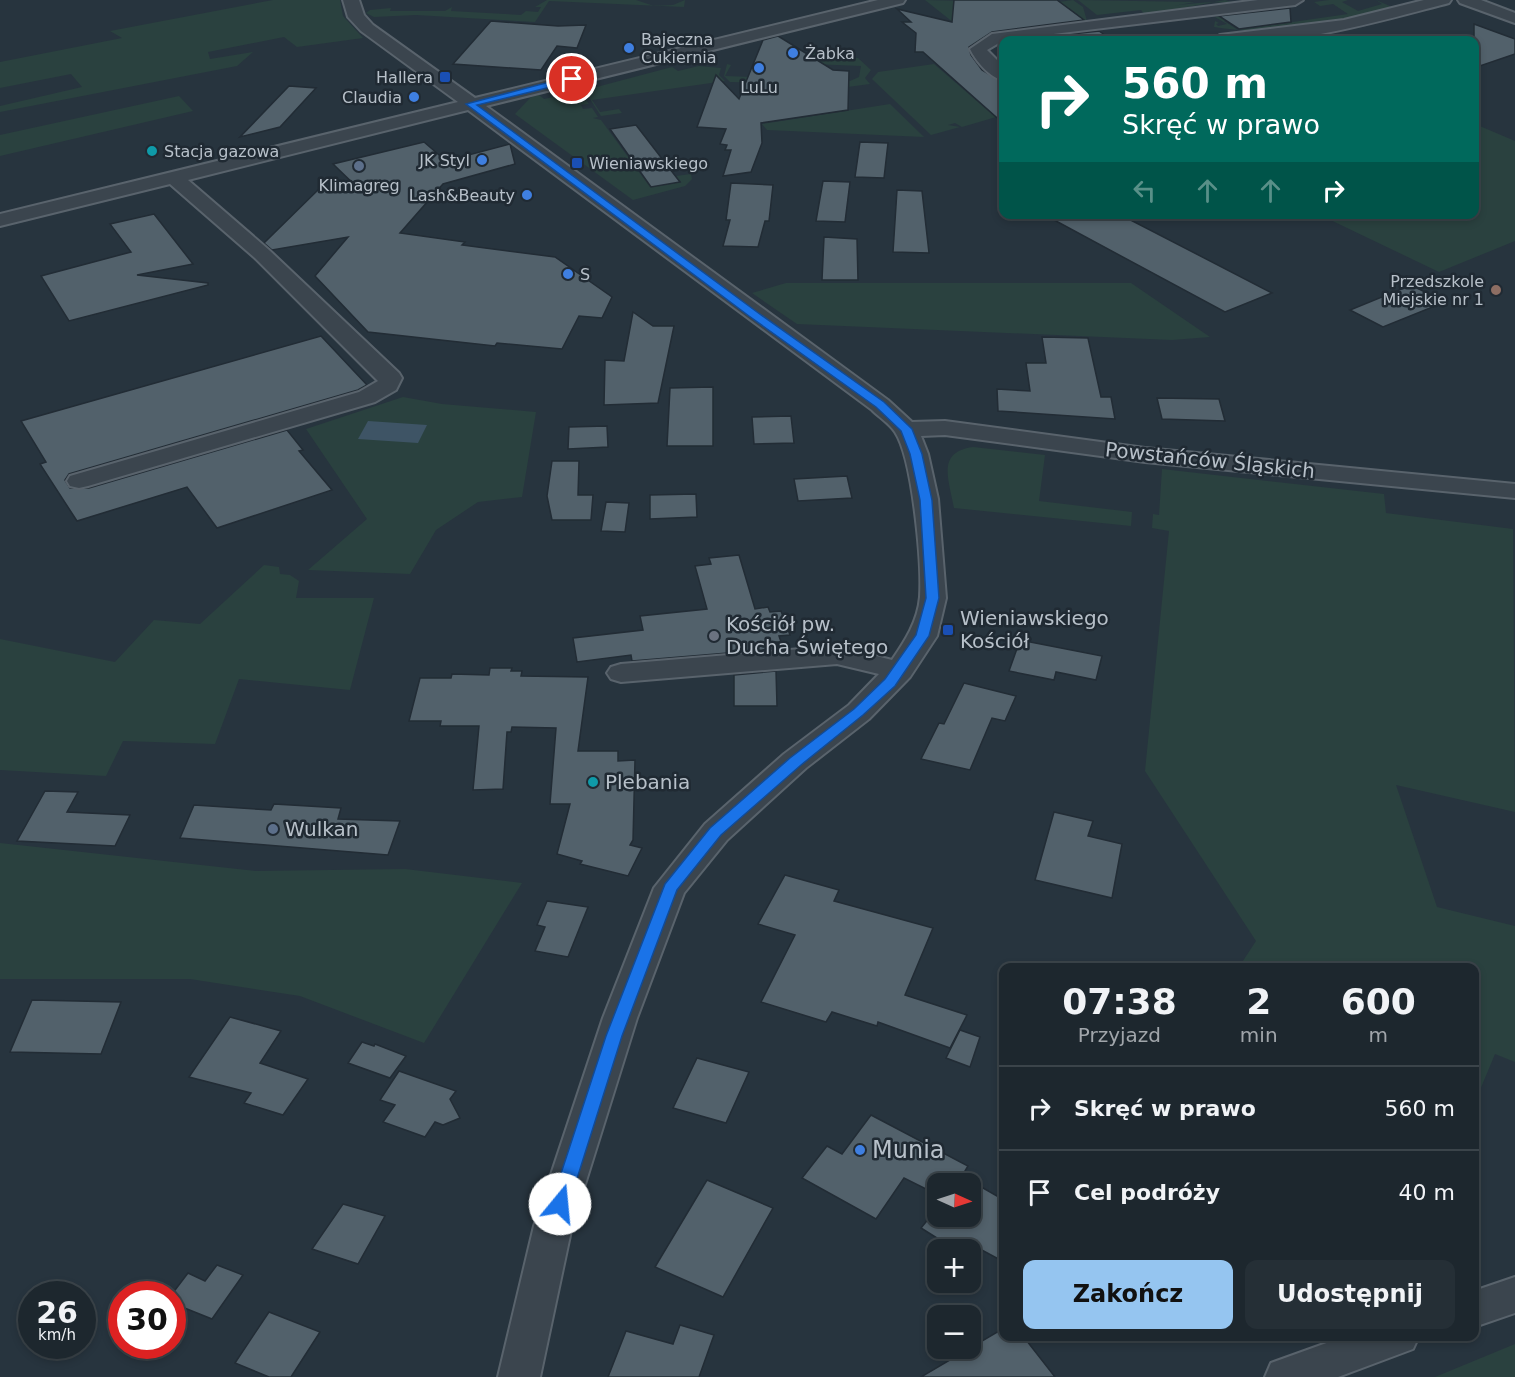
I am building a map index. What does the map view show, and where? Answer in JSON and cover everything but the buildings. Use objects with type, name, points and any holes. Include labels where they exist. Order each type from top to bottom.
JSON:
[{"type":"street","points":[[351,0],[356,17],[367,28],[753,314],[880,405],[906,429],[916,454],[926,500],[933,598],[923,636],[900,672],[859,712],[795,761],[716,832],[670,888],[642,957],[602,1072],[553,1226],[519,1377]]},
{"type":"street","points":[[0,220],[897,0]]},
{"type":"street","points":[[1017,36],[1295,0]]},
{"type":"street","points":[[1386,0],[1408,9]]},
{"type":"street","points":[[1152,20],[1250,36],[1344,25],[1443,0]]},
{"type":"street","points":[[1466,0],[1515,18]]},
{"type":"street","points":[[999,38],[992,39],[978,49],[983,58],[999,72]]},
{"type":"street","points":[[79,481],[367,397],[388,385],[391,378],[262,254],[175,178]]},
{"type":"street","name":"Powstańców Śląskich","points":[[906,429],[945,428],[1145,455],[1515,491]]},
{"type":"street","points":[[621,673],[837,655],[900,672]]},
{"type":"street","points":[[1479,1307],[1515,1295]]},
{"type":"street","points":[[1286,1377],[1385,1341]]},
{"type":"green space","points":[[273,0],[340,0],[343,16],[363,38],[297,47],[284,37],[208,52],[210,59],[253,52],[237,66],[0,112],[0,106],[82,87],[71,74],[0,88],[0,62],[122,38],[110,31]]},
{"type":"green space","points":[[547,0],[636,0],[653,6],[549,1],[535,22],[416,15],[374,17],[366,13],[370,10],[391,8],[390,11],[445,11],[452,7],[451,11],[521,15],[526,11],[538,12],[541,7],[535,7]]},
{"type":"green space","points":[[685,0],[684,7],[657,6],[673,5]]},
{"type":"green space","points":[[925,0],[1051,3],[1073,0],[1083,7],[1087,21],[1074,23],[1071,21],[1081,17],[1069,8],[954,23]]},
{"type":"green space","points":[[1078,0],[1195,2],[1173,6],[1212,2],[1145,15],[1141,10],[1097,15]]},
{"type":"green space","points":[[1225,0],[1241,5],[1226,3],[1212,2]]},
{"type":"green space","points":[[1348,0],[1342,2],[1358,11],[1382,4],[1376,0],[1392,7],[1326,23],[1282,29],[1240,30],[1348,14],[1333,4],[1320,6],[1314,2]]},
{"type":"green space","points":[[1229,15],[1233,19],[1224,21],[1237,30],[1214,27],[1215,21],[1219,23],[1216,24],[1218,26],[1227,24],[1215,17]]},
{"type":"green space","points":[[815,52],[858,58],[871,70],[865,78],[870,84],[818,91],[816,84],[730,82],[724,76],[727,64],[731,65],[725,76],[850,81],[859,77],[861,66],[811,64],[786,58]]},
{"type":"green space","points":[[934,64],[992,114],[999,113],[999,116],[962,127],[955,123],[948,125],[960,127],[931,135],[872,79],[878,72]]},
{"type":"green space","points":[[699,66],[721,68],[719,75],[725,81],[592,100],[600,112],[619,109],[622,113],[601,116],[581,85],[589,89],[672,67],[678,71]]},
{"type":"green space","points":[[576,86],[589,104],[581,105],[583,109],[592,108],[598,117],[593,118],[601,120],[650,187],[681,182],[676,176],[691,174],[692,179],[685,186],[633,200],[515,114],[531,97],[539,95],[544,99],[577,92]]},
{"type":"green space","points":[[179,96],[193,111],[0,156],[0,135]]},
{"type":"green space","points":[[890,104],[924,137],[767,130],[762,124]]},
{"type":"green space","points":[[1479,126],[1515,141],[1515,241],[1439,272],[1328,219],[1479,219]]},
{"type":"green space","points":[[786,283],[1131,283],[1210,337],[1172,340],[797,324],[752,293]]},
{"type":"green space","points":[[403,397],[442,404],[536,412],[522,497],[478,502],[436,530],[410,574],[308,570],[367,519],[306,429]]},
{"type":"green space","points":[[973,447],[1045,455],[1039,501],[1132,512],[1131,526],[954,508],[948,478],[949,461],[961,450]]},
{"type":"green space","points":[[1162,469],[1384,494],[1386,513],[1513,529],[1515,812],[1396,785],[1437,907],[1515,926],[1515,1062],[1495,1054],[1479,1092],[1479,963],[1242,963],[1256,941],[1145,771],[1169,531],[1152,528],[1153,514],[1159,515]]},
{"type":"green space","points":[[264,565],[279,567],[280,574],[290,575],[299,581],[296,598],[374,598],[350,690],[239,679],[215,744],[123,741],[106,776],[0,770],[0,639],[115,662],[154,620],[200,624]]},
{"type":"green space","points":[[0,843],[256,871],[405,869],[522,883],[424,1043],[300,996],[190,979],[0,979]]},
{"type":"green space","points":[[1515,1344],[1515,1377],[1435,1377]]},
{"type":"water","points":[[368,421],[427,425],[418,443],[358,439]]},
{"type":"place","name":"Bajeczna Cukiernia","points":[[629,48]]},
{"type":"place","name":"Żabka","points":[[793,53]]},
{"type":"place","name":"LuLu","points":[[759,68]]},
{"type":"place","name":"Hallera","points":[[445,77]]},
{"type":"place","name":"Claudia","points":[[414,97]]},
{"type":"place","name":"Stacja gazowa","points":[[152,151]]},
{"type":"place","name":"JK Styl","points":[[482,160]]},
{"type":"place","name":"Wieniawskiego","points":[[577,163]]},
{"type":"place","name":"Klimagreg","points":[[359,166]]},
{"type":"place","name":"Lash&Beauty","points":[[527,195]]},
{"type":"place","name":"S","points":[[568,274]]},
{"type":"place","name":"Przedszkole Miejskie nr 1","points":[[1496,290]]},
{"type":"place","name":"Wieniawskiego Kościół","points":[[948,630]]},
{"type":"place","name":"Kościół pw. Ducha Świętego","points":[[714,636]]},
{"type":"place","name":"Plebania","points":[[593,782]]},
{"type":"place","name":"Wulkan","points":[[273,829]]},
{"type":"place","name":"Munia","points":[[860,1150]]},
{"type":"route","points":[[560,1204],[614,1036],[670,888],[716,832],[795,761],[859,712],[900,672],[923,636],[933,598],[926,500],[916,454],[906,429],[880,405],[753,314],[637,228],[619,212],[470,104],[572,79]]}]
